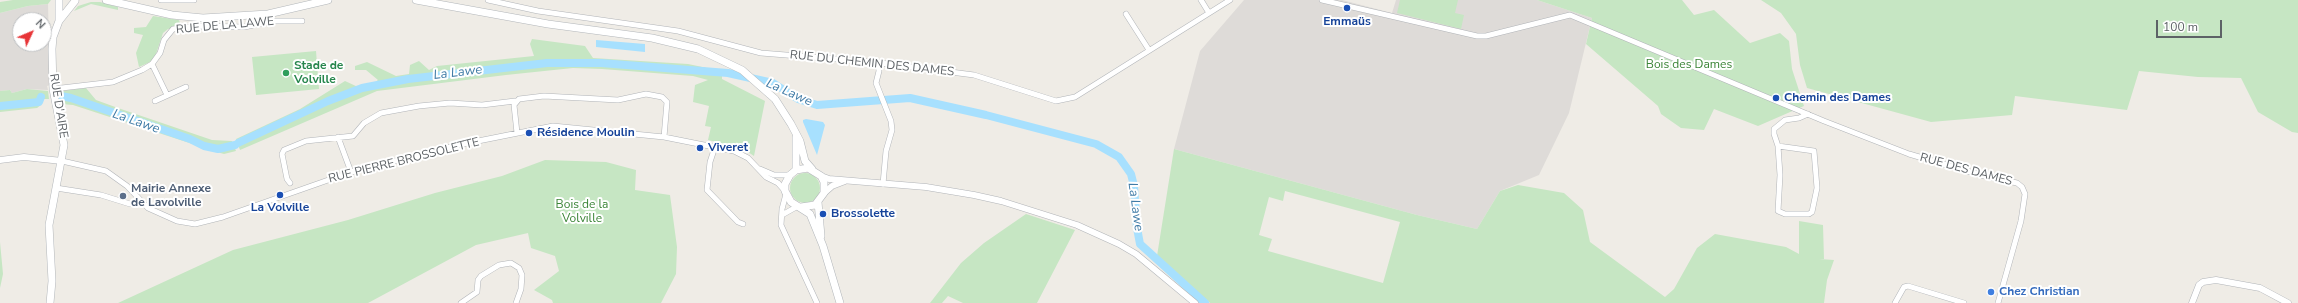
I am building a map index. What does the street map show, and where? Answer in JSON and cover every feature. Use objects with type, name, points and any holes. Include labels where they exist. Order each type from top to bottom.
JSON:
[{"type":"main road","name":"RUE D'AIRE","points":[[59,0],[59,21]]},
{"type":"main road","points":[[65,0],[76,0]]},
{"type":"main road","name":"RUE D'AIRE","points":[[50,303],[52,281],[49,225],[64,145],[53,89],[53,37],[59,21],[76,0]]},
{"type":"main road","points":[[106,0],[172,15],[203,18],[229,18],[268,14],[328,0]]},
{"type":"main road","points":[[121,0],[132,6]]},
{"type":"main road","points":[[416,0],[548,24],[675,42],[698,49],[731,64],[765,88],[785,114],[805,161],[820,176],[824,186],[824,193],[818,202],[810,207],[799,206]]},
{"type":"main road","points":[[796,137],[796,170]]},
{"type":"main road","points":[[812,169],[804,168],[796,170],[790,175],[786,181],[786,193],[791,202],[810,214],[823,246],[840,303]]},
{"type":"main road","points":[[818,202],[823,246]]},
{"type":"street","points":[[161,0],[194,0]]},
{"type":"street","name":"RUE DU CHEMIN DES DAMES","points":[[488,0],[538,10],[678,31],[761,53],[878,63],[974,75],[1056,101],[1075,97],[1230,0]]},
{"type":"street","points":[[1201,0],[1209,13]]},
{"type":"street","points":[[1322,0],[1477,36],[1486,36],[1570,15],[1808,114]]},
{"type":"street","points":[[1126,14],[1149,50]]},
{"type":"street","name":"RUE DE LA LAWE","points":[[152,64],[160,53],[164,40],[173,29],[196,26],[244,27],[275,21],[302,21]]},
{"type":"street","points":[[878,63],[879,71],[876,83],[891,121],[892,130],[886,152],[883,184]]},
{"type":"street","points":[[53,89],[113,82],[152,64],[168,95]]},
{"type":"street","points":[[155,101],[186,86]]},
{"type":"street","points":[[290,183],[287,179],[282,154],[284,150],[306,141],[356,134],[370,119],[392,110],[450,103],[482,105],[544,96],[618,100],[642,95],[662,97],[668,105],[664,137]]},
{"type":"street","points":[[515,101],[514,105],[517,133]]},
{"type":"street","points":[[1778,146],[1814,151],[1816,188],[1812,212],[1809,214],[1785,214],[1778,211],[1780,175],[1778,146],[1774,134],[1774,129],[1785,120],[1799,118],[1808,114]]},
{"type":"street","name":"RUE DES DAMES","points":[[1808,114],[1908,154],[1984,176],[2017,183],[2022,186],[2025,194],[2021,221],[1998,303]]},
{"type":"street","name":"RUE PIERRE BROSSOLETTE","points":[[56,188],[101,195],[130,204],[142,203],[156,213],[177,221],[195,224],[218,219],[351,172],[553,126],[664,137],[741,154],[758,168],[766,177],[778,184],[786,193]]},
{"type":"street","points":[[338,137],[351,172]]},
{"type":"street","points":[[714,147],[710,162],[707,190],[738,222],[743,224]]},
{"type":"street","points":[[0,160],[24,157],[62,161],[97,169],[113,174],[130,188],[142,203]]},
{"type":"street","name":"RUE PIERRE BROSSOLETTE","points":[[758,168],[774,175],[790,175]]},
{"type":"street","points":[[820,176],[883,184],[926,187],[974,195],[1001,201],[1077,225],[1119,244],[1136,254],[1195,303]]},
{"type":"street","points":[[824,193],[832,186],[846,180]]},
{"type":"street","points":[[786,193],[782,215],[782,225],[817,303]]},
{"type":"street","points":[[782,215],[799,206]]},
{"type":"street","points":[[461,303],[477,292],[478,280],[481,276],[499,265],[511,263],[519,268],[522,275],[521,289],[516,303]]},
{"type":"street","points":[[2192,303],[2199,285],[2203,282],[2216,280],[2260,288],[2288,303]]},
{"type":"street","points":[[1895,303],[1904,287],[1908,286],[1964,303]]},
{"type":"shaded area","points":[[1244,0],[1342,0],[1392,13],[1396,0],[1537,0],[1592,18],[1569,113],[1539,175],[1500,191],[1477,229],[1417,215],[1174,149],[1200,51]]},
{"type":"shaded area","points":[[48,4],[48,12],[12,12],[12,52],[49,52],[50,85],[47,86],[48,90],[27,89],[12,93],[10,90],[0,91],[0,13],[28,6]]},
{"type":"green space","points":[[13,0],[51,0],[48,4],[28,6],[0,13],[0,2]]},
{"type":"green space","points":[[1400,0],[1458,0],[1455,13],[1464,15],[1461,29],[1397,13]]},
{"type":"green space","name":"Bois des Dames","points":[[1537,0],[1682,0],[1694,15],[1714,10],[1750,43],[1780,33],[1789,41],[1792,69],[1804,106],[1758,126],[1714,109],[1704,130],[1681,128],[1661,114],[1658,106],[1586,44],[1592,18]]},
{"type":"green space","points":[[1761,0],[2298,0],[2298,133],[2292,132],[2258,112],[2241,78],[2198,77],[2139,71],[2127,110],[2015,96],[2012,115],[1931,122],[1807,88],[1800,65],[1796,34],[1781,13]]},
{"type":"green space","points":[[91,2],[100,2],[118,7],[118,10],[91,4],[74,11],[78,6]]},
{"type":"green space","points":[[153,16],[179,20],[181,26],[168,29],[163,33],[155,57],[150,62],[139,67],[136,53],[143,35],[134,33],[134,28],[146,27]]},
{"type":"green space","points":[[532,39],[585,46],[593,58],[688,64],[722,71],[722,79],[765,101],[754,156],[742,148],[708,140],[711,127],[705,126],[709,106],[693,102],[695,85],[708,80],[693,76],[573,68],[377,91],[240,150],[236,139],[300,109],[345,81],[358,87],[373,84],[378,80],[366,70],[355,70],[355,66],[367,62],[396,76],[409,74],[410,65],[419,61],[429,70],[437,66],[534,56],[530,44]]},
{"type":"green space","name":"Stade de Volville","points":[[316,51],[319,89],[256,95],[252,57]]},
{"type":"green space","points":[[86,88],[96,100],[118,108],[212,140],[232,141],[236,151],[224,154],[73,105],[61,104],[60,95],[62,91]]},
{"type":"green space","points":[[27,89],[48,91],[49,99],[41,99],[41,105],[37,108],[0,112],[0,91],[10,90],[12,93]]},
{"type":"green space","points":[[1174,149],[1417,215],[1477,229],[1500,191],[1518,185],[1564,193],[1583,210],[1590,242],[1665,297],[1674,289],[1697,248],[1715,234],[1786,247],[1799,254],[1799,221],[1823,225],[1824,259],[1819,259],[1834,260],[1827,280],[1824,303],[1210,303],[1157,256]],"holes":[[[1285,191],[1400,222],[1383,283],[1268,251],[1272,239],[1259,235],[1269,197],[1283,201]]]},
{"type":"green space","name":"Bois de la Volville","points":[[545,160],[606,162],[636,170],[635,190],[670,195],[677,247],[676,274],[661,303],[553,303],[552,300],[534,290],[559,271],[555,256],[531,248],[528,233],[476,245],[368,303],[118,303],[233,250],[348,220],[435,193],[502,176]]},
{"type":"green space","points":[[805,173],[816,177],[820,188],[816,199],[805,203],[794,199],[790,188],[794,177]]},
{"type":"green space","points":[[1026,214],[1075,230],[1037,303],[963,303],[948,296],[942,303],[930,303],[961,263],[984,243]]},
{"type":"green space","points":[[0,242],[3,274],[0,288]]},
{"type":"water","points":[[596,40],[645,44],[645,52],[596,47]]},
{"type":"water","points":[[806,119],[823,122],[825,125],[817,155],[803,122],[803,120]]},
{"type":"waterway","name":"La Lawe","points":[[238,143],[328,101],[362,88],[408,79],[547,63],[601,63],[728,73],[773,83],[798,99],[817,105],[910,98],[986,115],[1096,144],[1119,157],[1131,174],[1134,186],[1137,228],[1140,244],[1205,303]]},
{"type":"waterway","name":"La Lawe","points":[[61,96],[71,98],[190,139],[204,146],[218,149],[235,145]]},
{"type":"waterway","name":"La Lawe","points":[[0,106],[39,102],[41,97]]},
{"type":"place","name":"Emmaüs","points":[[1347,8]]},
{"type":"place","name":"Stade de Volville","points":[[286,73]]},
{"type":"place","name":"Chemin des Dames","points":[[1776,98]]},
{"type":"place","name":"Résidence Moulin","points":[[529,133]]},
{"type":"place","name":"Viveret","points":[[700,148]]},
{"type":"place","name":"La Volville","points":[[280,195]]},
{"type":"place","name":"Mairie Annexe de Lavolville","points":[[123,196]]},
{"type":"place","name":"Brossolette","points":[[823,214]]},
{"type":"place","name":"Chez Christian","points":[[1991,292]]}]
